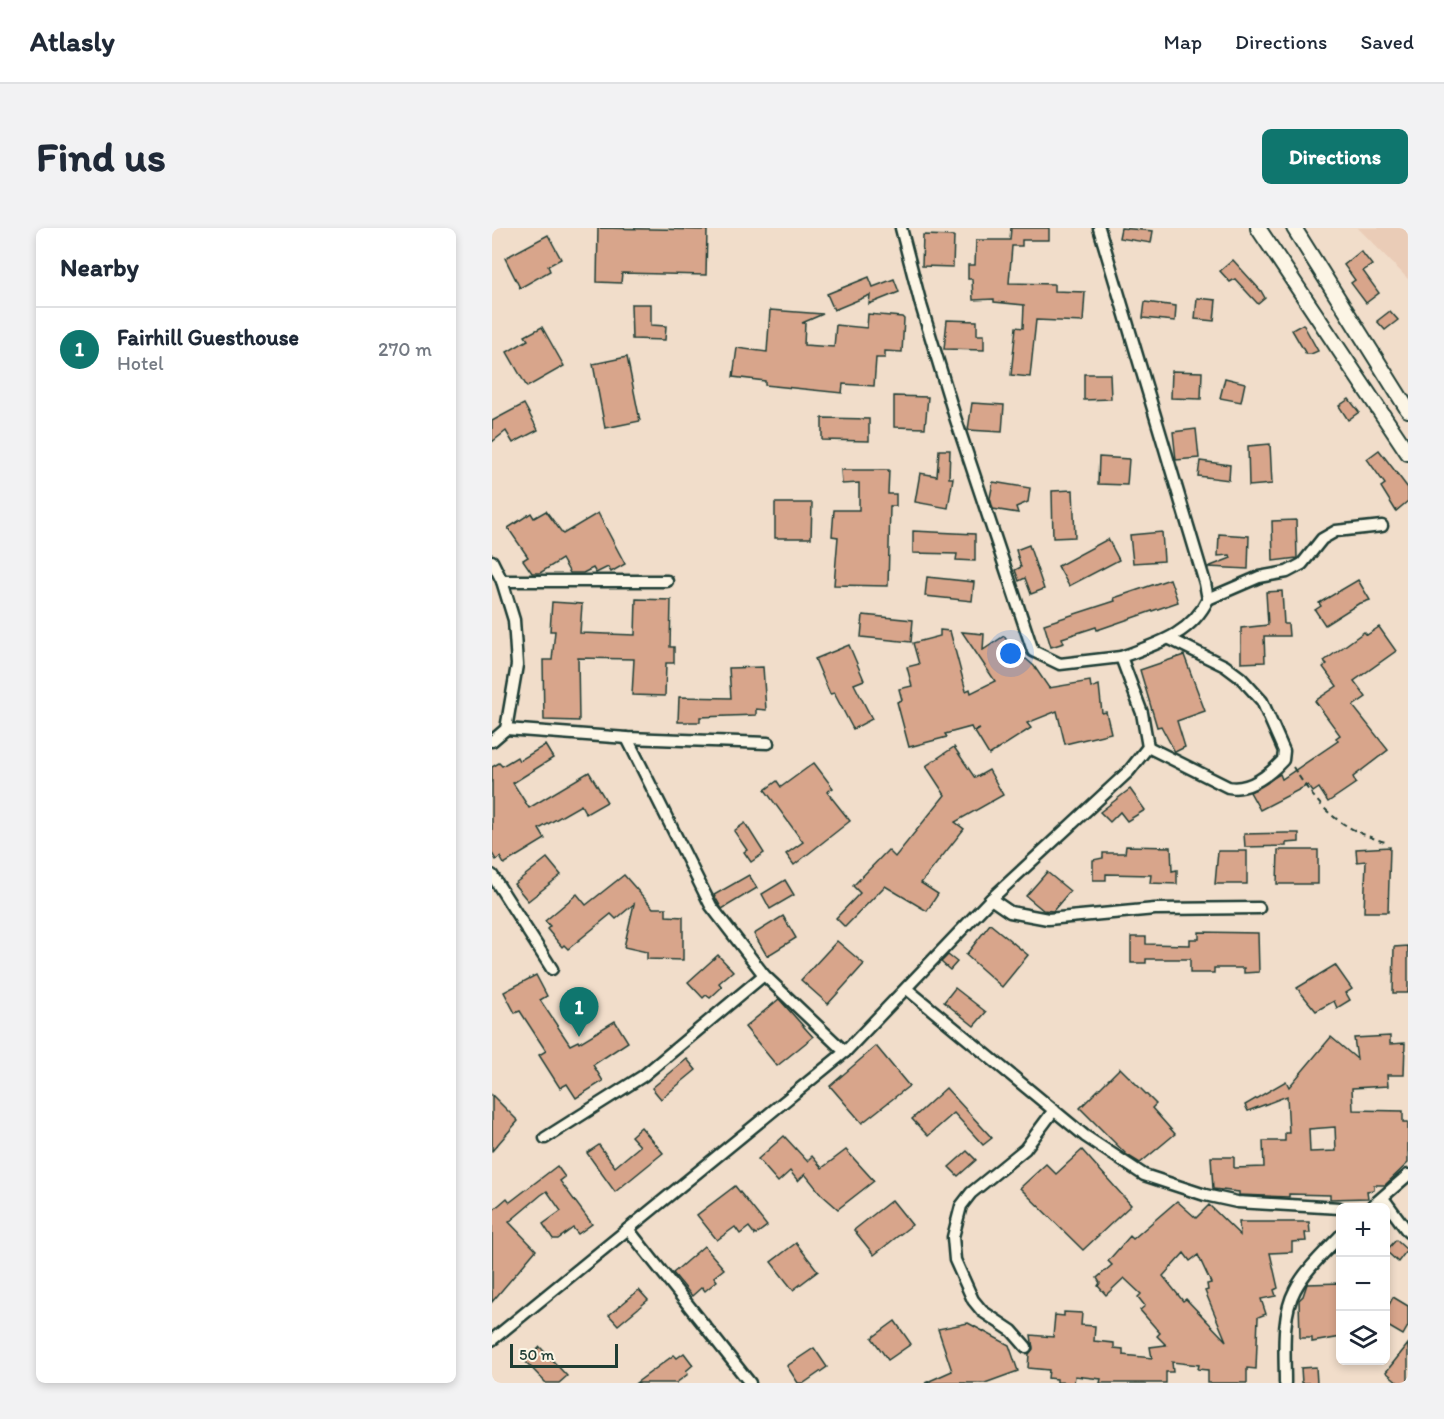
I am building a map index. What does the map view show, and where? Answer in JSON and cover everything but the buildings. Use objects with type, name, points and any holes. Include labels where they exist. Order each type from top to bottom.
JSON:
[{"type":"street","points":[[901,228],[921,305],[955,417],[1033,651],[1060,664],[1121,657],[1170,639],[1191,623],[1208,599],[1259,577],[1287,572],[1302,564],[1322,539],[1336,531],[1382,526]]},
{"type":"street","points":[[1099,228],[1208,599]]},
{"type":"street","points":[[1258,228],[1408,453]]},
{"type":"street","points":[[1293,228],[1408,410]]},
{"type":"street","points":[[492,561],[502,581],[514,621],[517,665],[506,729],[492,741]]},
{"type":"street","points":[[502,581],[668,581]]},
{"type":"street","points":[[1148,747],[1228,788],[1240,789],[1259,780],[1283,760],[1284,752],[1257,693],[1224,666],[1170,639]]},
{"type":"street","points":[[492,1340],[845,1052],[991,899],[1129,771],[1148,747],[1142,713],[1121,657]]},
{"type":"street","points":[[506,729],[627,738],[768,743]]},
{"type":"street","points":[[627,738],[711,906],[764,975],[845,1052]]},
{"type":"street","points":[[492,875],[552,969]]},
{"type":"street","points":[[991,899],[1010,912],[1048,919],[1155,909],[1259,908]]},
{"type":"street","points":[[545,1138],[643,1076],[764,975]]},
{"type":"street","points":[[907,989],[1085,1136],[1144,1175],[1205,1195],[1237,1202],[1336,1208]]},
{"type":"street","points":[[1026,1347],[1012,1331],[982,1311],[973,1300],[955,1260],[953,1237],[961,1206],[971,1193],[1025,1149],[1054,1110]]},
{"type":"street","points":[[1376,1203],[1408,1175]]},
{"type":"street","points":[[1383,1198],[1408,1232]]},
{"type":"street","points":[[628,1229],[750,1383]]},
{"type":"street","points":[[1285,1383],[1286,1324],[1294,1291],[1314,1263],[1336,1241]]},
{"type":"path","points":[[1283,760],[1292,766],[1315,802],[1328,814],[1366,836],[1384,842]]},
{"type":"shaded area","points":[[1358,228],[1408,228],[1408,279]]},
{"type":"place","name":"Fairhill Guesthouse","points":[[579,1037]]}]
